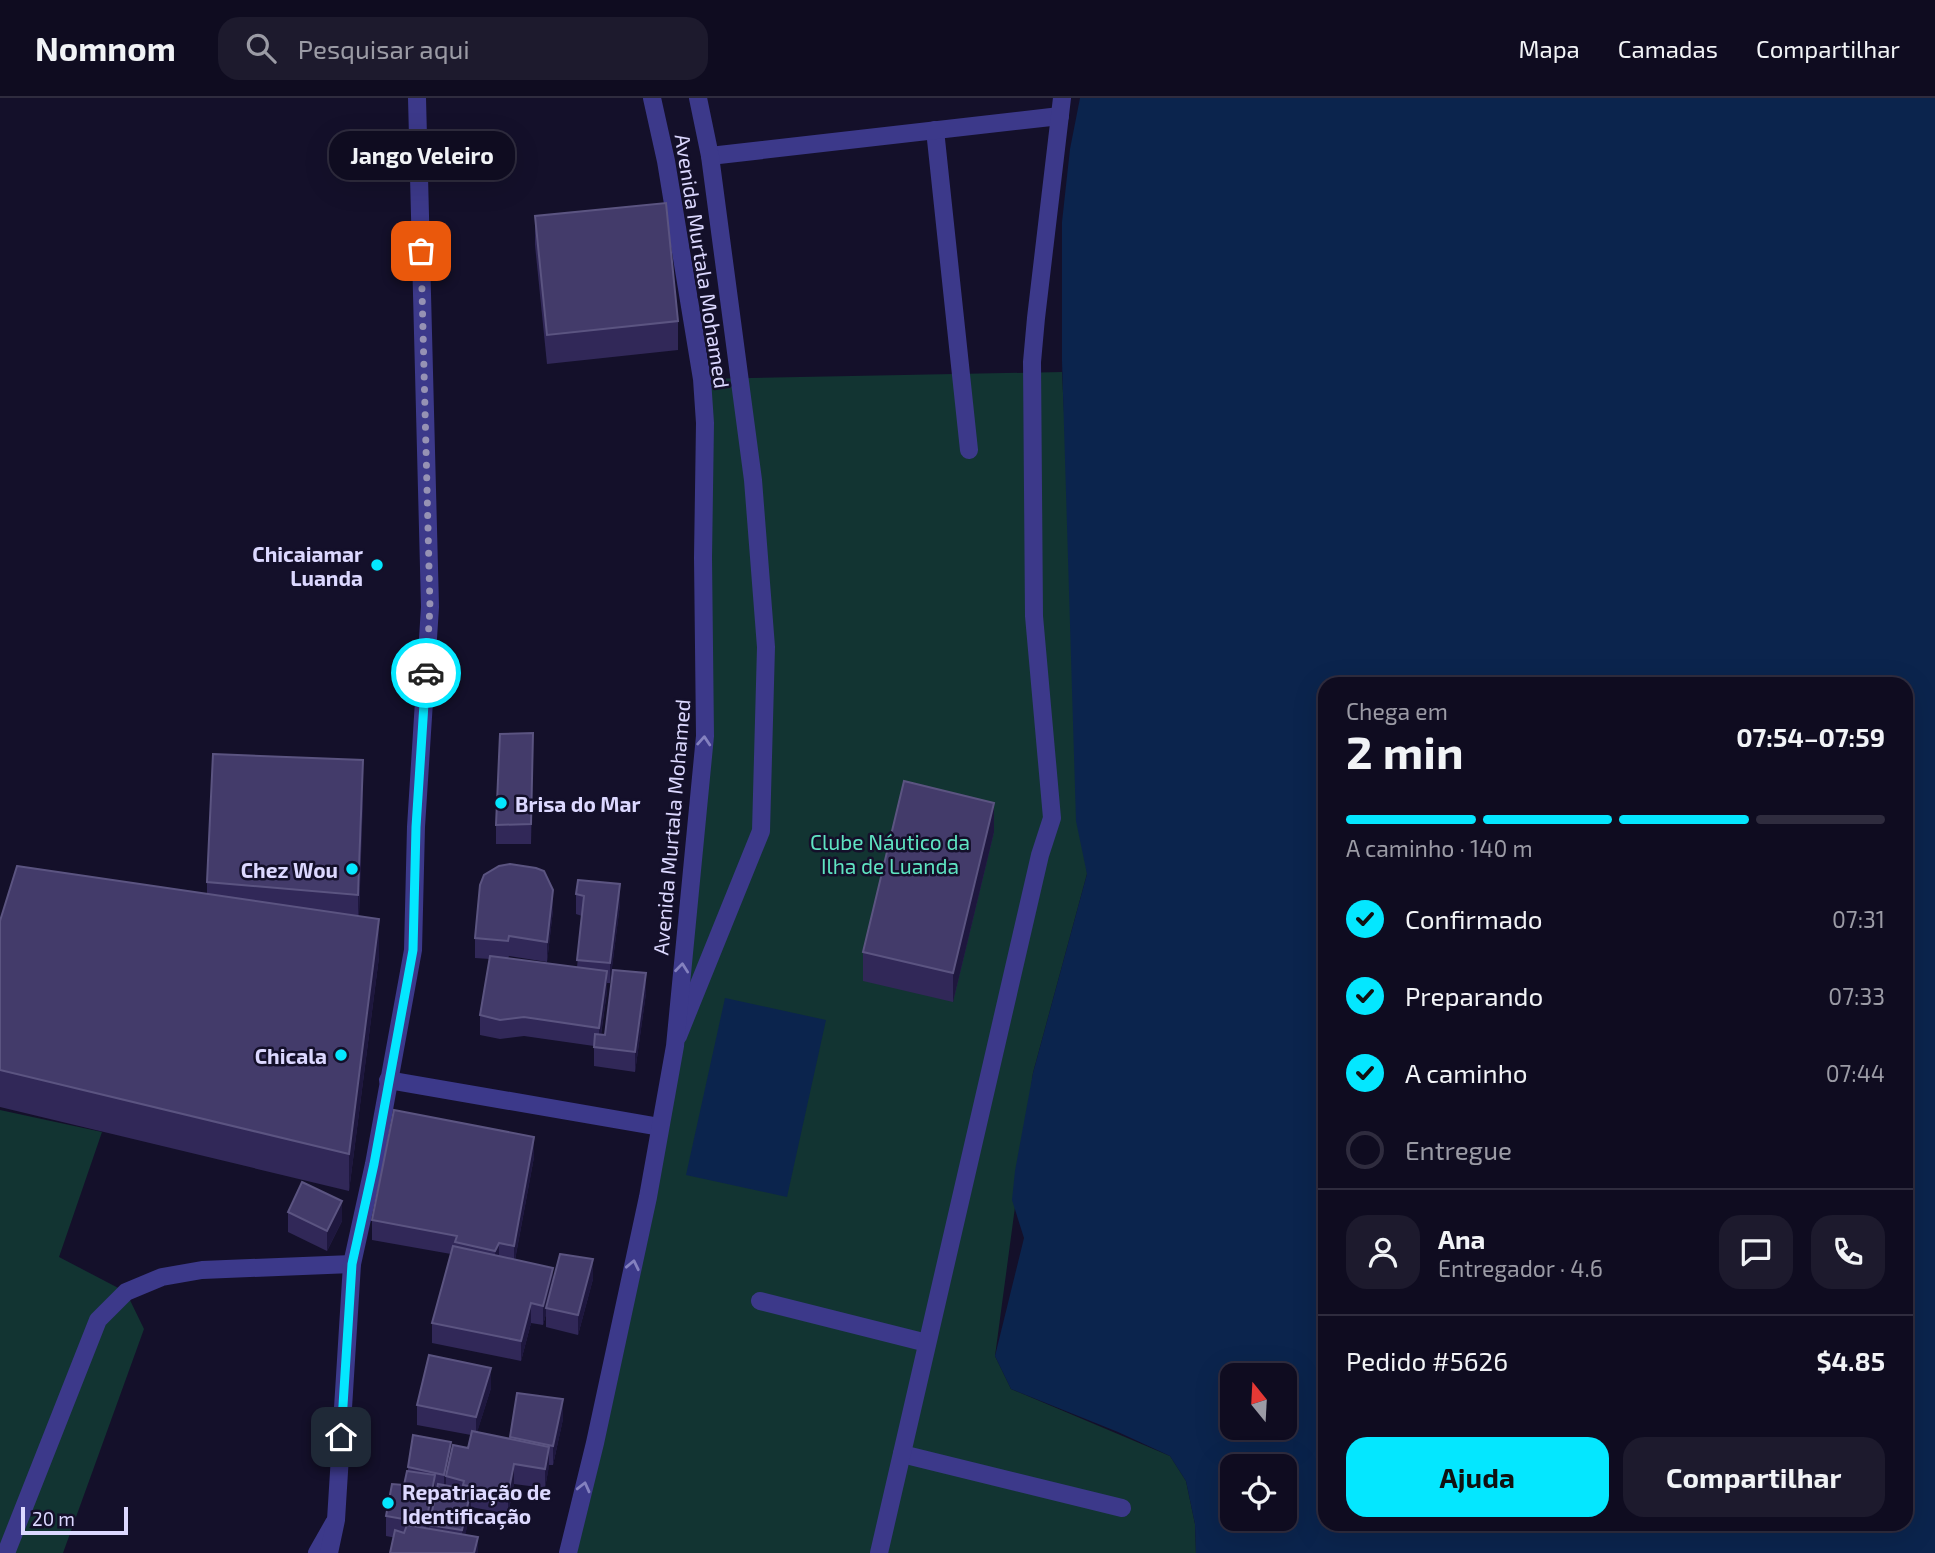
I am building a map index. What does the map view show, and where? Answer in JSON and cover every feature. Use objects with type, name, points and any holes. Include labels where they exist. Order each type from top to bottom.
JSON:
[{"type":"street","points":[[329,1553],[336,1520],[352,1264],[374,1164],[413,950],[416,827],[430,607],[417,98]]},
{"type":"street","name":"Avenida Murtala Mohamed","points":[[568,1553],[601,1416],[648,1197],[675,1046],[705,736],[705,423],[702,379],[666,161],[652,98]]},
{"type":"street","points":[[675,1046],[761,831],[766,647],[753,480],[710,156],[698,98]]},
{"type":"street","points":[[879,1553],[1040,855],[1052,818],[1034,617],[1032,362],[1062,98]]},
{"type":"street","points":[[710,156],[1060,116]]},
{"type":"street","points":[[935,130],[969,450]]},
{"type":"street","points":[[388,1080],[660,1127]]},
{"type":"street","points":[[6,1553],[98,1320],[125,1292],[162,1277],[202,1270],[352,1264]]},
{"type":"street","points":[[760,1301],[927,1343]]},
{"type":"street","points":[[902,1454],[1122,1508]]},
{"type":"street","points":[[317,1553],[336,1520]]},
{"type":"green space","name":"Clube Náutico da Ilha de Luanda","points":[[1062,372],[1087,874],[1033,1073],[995,1356],[1011,1389],[1170,1456],[1186,1481],[1195,1524],[1196,1553],[568,1553],[675,1046],[705,736],[702,379]]},
{"type":"green space","points":[[0,1110],[102,1132],[59,1257],[126,1292],[144,1329],[63,1553],[0,1553]]},
{"type":"water","points":[[1080,98],[1935,98],[1935,1553],[1196,1553],[1195,1524],[1186,1481],[1170,1456],[1011,1389],[995,1356],[1024,1238],[1012,1200],[1015,1171],[1033,1073],[1087,874],[1076,821],[1062,361],[1062,222],[1070,149]]},
{"type":"water","points":[[725,998],[826,1020],[787,1197],[686,1175]]},
{"type":"building","points":[[666,203],[678,321],[547,335],[535,216]]},
{"type":"building","points":[[533,733],[531,824],[496,825],[500,734]]},
{"type":"building","points":[[213,754],[363,760],[358,895],[207,882]]},
{"type":"building","points":[[904,781],[994,803],[953,973],[863,952]]},
{"type":"building","points":[[510,864],[544,871],[553,890],[547,942],[509,936],[508,941],[475,938],[480,885],[484,875],[499,866]]},
{"type":"building","points":[[17,866],[379,919],[349,1154],[0,1070],[0,921]]},
{"type":"building","points":[[578,880],[620,884],[610,963],[577,960],[584,896],[576,894]]},
{"type":"building","points":[[490,956],[607,971],[599,1028],[524,1017],[500,1020],[480,1015]]},
{"type":"building","points":[[613,970],[646,973],[635,1052],[594,1047],[595,1034],[605,1035]]},
{"type":"building","points":[[394,1110],[534,1137],[514,1246],[499,1243],[495,1251],[455,1242],[457,1236],[372,1220]]},
{"type":"building","points":[[302,1182],[342,1201],[327,1231],[288,1212]]},
{"type":"building","points":[[453,1246],[553,1268],[543,1306],[531,1303],[521,1341],[432,1323]]},
{"type":"building","points":[[560,1254],[593,1259],[578,1315],[546,1308]]},
{"type":"building","points":[[429,1355],[491,1368],[476,1417],[417,1405]]},
{"type":"building","points":[[517,1393],[563,1399],[553,1446],[510,1437]]},
{"type":"building","points":[[472,1431],[549,1447],[545,1469],[514,1464],[508,1494],[463,1485],[464,1481],[446,1476],[453,1445],[468,1448]]},
{"type":"building","points":[[413,1435],[451,1442],[444,1475],[408,1467]]},
{"type":"building","points":[[407,1471],[435,1475],[426,1523],[386,1516],[392,1484],[404,1485]]},
{"type":"building","points":[[438,1484],[471,1490],[462,1530],[429,1525]]},
{"type":"building","points":[[407,1525],[478,1537],[474,1553],[390,1553],[395,1530],[404,1533]]},
{"type":"way so far","points":[[421,251],[430,607],[426,673]]},
{"type":"place","name":"Jango Veleiro","points":[[421,251]]},
{"type":"place","name":"Chicaiamar Luanda","points":[[377,565]]},
{"type":"place","name":"Brisa do Mar","points":[[501,803]]},
{"type":"place","name":"Chez Wou","points":[[352,869]]},
{"type":"place","name":"Chicala","points":[[341,1055]]},
{"type":"place","name":"Repatriação de Identificação","points":[[388,1503]]},
{"type":"route","points":[[341,1437],[352,1264],[374,1164],[413,950],[416,827],[426,673]]}]
